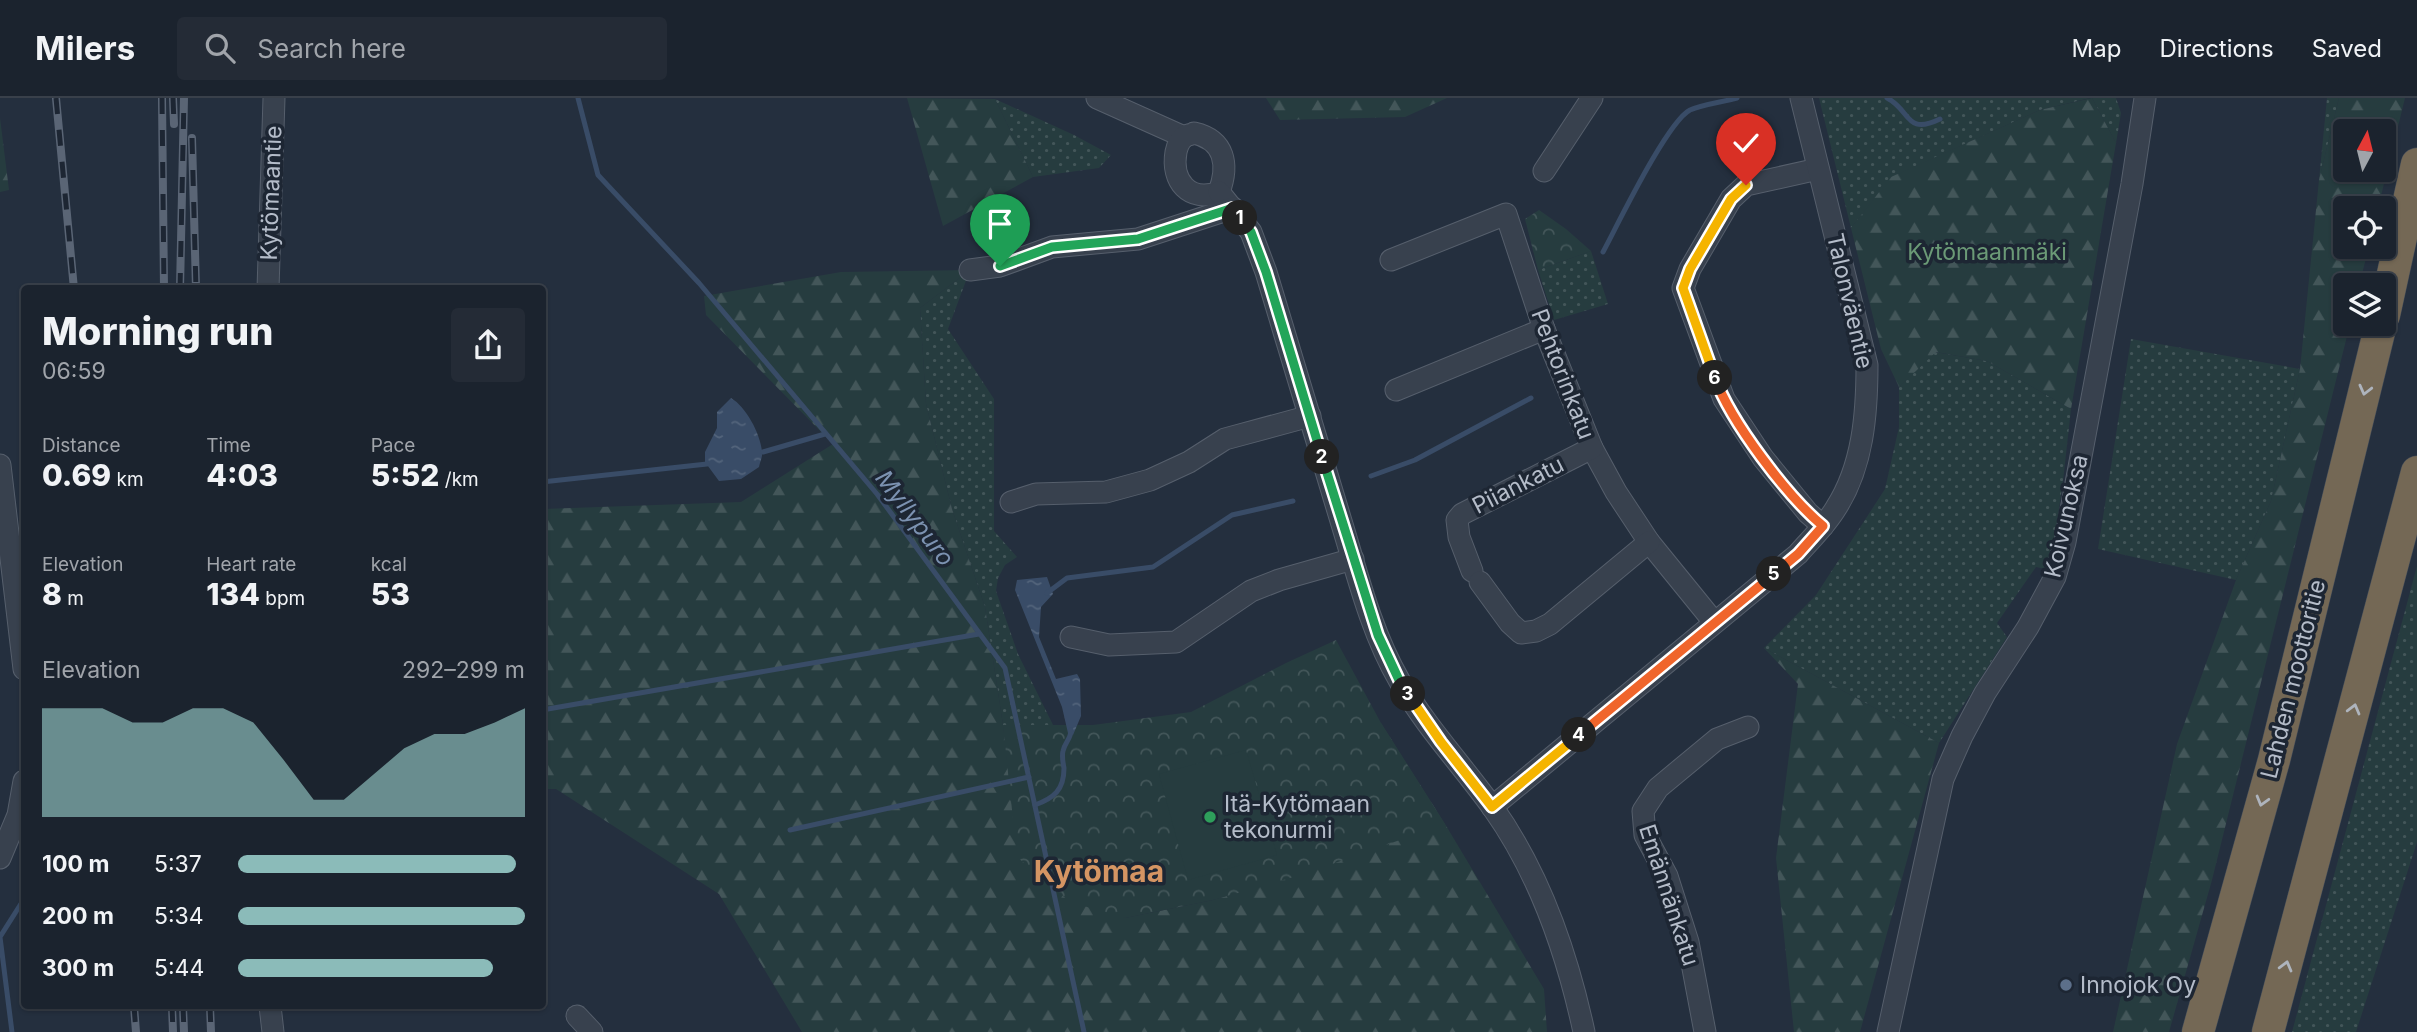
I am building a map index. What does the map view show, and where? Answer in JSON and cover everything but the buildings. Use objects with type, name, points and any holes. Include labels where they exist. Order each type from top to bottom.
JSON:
[{"type":"highway","points":[[2393,273],[2417,164]]},
{"type":"highway","name":"Lahden moottoritie","points":[[2198,1032],[2274,760],[2378,336]]},
{"type":"highway","points":[[2268,1032],[2417,472]]},
{"type":"street","name":"Kytömaantie","points":[[268,285],[274,98]]},
{"type":"street","points":[[1097,98],[1184,137]]},
{"type":"street","points":[[1544,171],[1592,98]]},
{"type":"street","name":"Talonväentie","points":[[1492,807],[1798,554],[1823,526],[1847,489],[1855,466],[1867,407],[1867,365],[1801,98]]},
{"type":"street","name":"Koivunoksa","points":[[1888,1032],[1943,779],[1985,693],[2028,627],[2055,577],[2065,542],[2132,184],[2145,98]]},
{"type":"street","points":[[1204,135],[1217,144],[1223,163],[1219,192],[1211,195],[1194,193],[1179,181],[1174,164],[1178,144],[1184,137],[1204,135]]},
{"type":"street","points":[[1818,169],[1746,185],[1739,190],[1697,257],[1683,288],[1724,399],[1763,458],[1808,513],[1823,526]]},
{"type":"street","points":[[1219,192],[1251,232],[1266,272],[1378,635],[1399,680],[1514,840],[1553,921],[1584,1032]]},
{"type":"street","points":[[970,270],[1000,266],[1052,247],[1138,239],[1233,208]]},
{"type":"street","name":"Pehtorinkatu","points":[[1391,260],[1506,214],[1544,329],[1592,449],[1649,542],[1714,622]]},
{"type":"street","points":[[1396,390],[1544,329]]},
{"type":"street","points":[[1011,502],[1036,495],[1106,492],[1150,480],[1225,439],[1310,416]]},
{"type":"street","name":"Piiankatu","points":[[1592,449],[1462,514],[1457,520],[1459,537],[1476,577],[1521,634],[1536,631],[1550,624],[1649,542]]},
{"type":"street","points":[[0,465],[21,644]]},
{"type":"street","points":[[1072,637],[1109,645],[1176,642],[1251,591],[1279,580],[1353,559]]},
{"type":"street","name":"Emännänkatu","points":[[1706,1032],[1688,942],[1667,876],[1645,835],[1643,810],[1658,788],[1717,739],[1748,727]]},
{"type":"street","points":[[0,858],[18,815],[21,798]]},
{"type":"street","points":[[270,1009],[273,1032]]},
{"type":"street","points":[[577,1016],[592,1032]]},
{"type":"green space","points":[[907,98],[995,99],[1033,177],[943,226]]},
{"type":"green space","points":[[1266,98],[1447,98],[1405,117],[1280,120]]},
{"type":"green space","points":[[1819,98],[2090,98],[2040,110],[1892,177],[1851,228]]},
{"type":"green space","points":[[2092,98],[2116,98],[2121,113],[2116,143]]},
{"type":"green space","name":"Kytömaanmäki","points":[[2092,98],[2116,143],[2071,409],[1987,361],[1936,352],[1899,387],[1881,349],[1851,228],[1891,177],[2040,110]]},
{"type":"green space","points":[[2327,98],[2339,98],[2333,119],[2319,180]]},
{"type":"green space","points":[[2339,98],[2405,98],[2396,135],[2396,119],[2334,119]]},
{"type":"green space","points":[[995,99],[1111,155],[1099,168],[1033,177]]},
{"type":"green space","points":[[0,118],[9,190],[0,192]]},
{"type":"green space","points":[[2333,123],[2333,182],[2384,182],[2381,196],[2333,196],[2333,259],[2366,259],[2362,273],[2333,273],[2333,336],[2347,336],[2212,880],[2169,1032],[2113,1032],[2177,744],[2236,580],[2271,501],[2300,369],[2319,180]]},
{"type":"green space","points":[[1539,210],[1591,251],[1538,270],[1525,219]]},
{"type":"green space","points":[[1591,251],[1608,304],[1554,320],[1538,270]]},
{"type":"green space","points":[[970,270],[948,329],[994,399],[994,531],[1017,557],[1005,565],[998,578],[996,591],[1018,654],[1054,727],[1039,742],[1017,857],[1003,725],[985,607],[952,509],[926,404],[920,308]]},
{"type":"green space","points":[[970,270],[920,308],[926,404],[952,509],[985,607],[1003,725],[1018,857],[1125,918],[1213,900],[1325,866],[1381,723],[1544,989],[1547,1032],[802,1032],[719,894],[556,789],[546,789],[546,509],[741,502],[833,444],[706,315],[704,296],[841,272]]},
{"type":"green space","points":[[2131,339],[2300,369],[2271,501],[2236,580],[2098,549]]},
{"type":"green space","points":[[1935,352],[1987,361],[2071,409],[2050,570],[2036,567],[1997,623],[2007,637],[1939,743],[1764,648],[1816,595],[1885,489],[1899,427],[1899,387]]},
{"type":"green space","points":[[2417,566],[2417,842],[2356,1032],[2292,1032]]},
{"type":"green space","points":[[1336,640],[1381,723],[1445,824],[1304,874],[1213,900],[1125,918],[1070,902],[1017,857],[1003,725],[1093,725],[1191,712]]},
{"type":"green space","points":[[1764,648],[1939,743],[1860,1032],[1794,1032],[1776,858],[1798,684]]},
{"type":"green space","name":"Itä-Kytömaan tekonurmi","points":[[1246,750],[1277,855],[1188,880],[1159,774]]},
{"type":"water","points":[[731,398],[751,421],[761,444],[762,455],[759,467],[741,479],[719,481],[705,462],[705,452],[717,428],[717,412]]},
{"type":"water","points":[[1047,577],[1053,594],[1041,607],[1039,637],[1056,679],[1077,674],[1080,679],[1081,716],[1073,735],[1068,733],[1062,707],[1015,590],[1017,580]]},
{"type":"waterway","name":"Myllypuro","points":[[578,98],[598,175],[699,283],[877,494],[1005,668],[1084,1032]]},
{"type":"waterway","points":[[1603,252],[1656,153],[1680,118],[1695,108],[1737,98]]},
{"type":"waterway","points":[[1887,98],[1914,123],[1920,125],[1940,119]]},
{"type":"waterway","points":[[1371,476],[1415,460],[1531,398]]},
{"type":"waterway","points":[[763,452],[825,434]]},
{"type":"waterway","points":[[546,482],[707,464]]},
{"type":"waterway","points":[[1047,593],[1067,578],[1153,567],[1232,515],[1293,501]]},
{"type":"waterway","points":[[546,709],[979,634]]},
{"type":"waterway","points":[[1035,805],[1053,796],[1060,788],[1064,776],[1063,751],[1071,730]]},
{"type":"waterway","points":[[790,830],[1029,777]]},
{"type":"waterway","points":[[12,1032],[0,937],[21,904]]},
{"type":"railway","points":[[56,98],[74,285]]},
{"type":"railway","points":[[162,98],[164,285]]},
{"type":"railway","points":[[173,98],[174,124]]},
{"type":"railway","points":[[180,285],[184,98]]},
{"type":"railway","points":[[192,138],[196,285]]},
{"type":"railway","points":[[134,1009],[136,1032]]},
{"type":"railway","points":[[172,1009],[173,1032]]},
{"type":"railway","points":[[183,1009],[184,1032]]},
{"type":"railway","points":[[210,1009],[211,1032]]},
{"type":"place","name":"Itä-Kytömaan tekonurmi","points":[[1210,817]]},
{"type":"place","name":"Innojok Oy","points":[[2066,985]]},
{"type":"district","name":"Kytömaa","points":[[1099,871]]},
{"type":"route","points":[[1000,266],[1052,247],[1138,239],[1233,208],[1251,232],[1266,272],[1378,635],[1399,680],[1441,742],[1492,807],[1798,554],[1823,526],[1808,513],[1763,458],[1724,399],[1683,288],[1690,269],[1731,199],[1746,185]]}]
